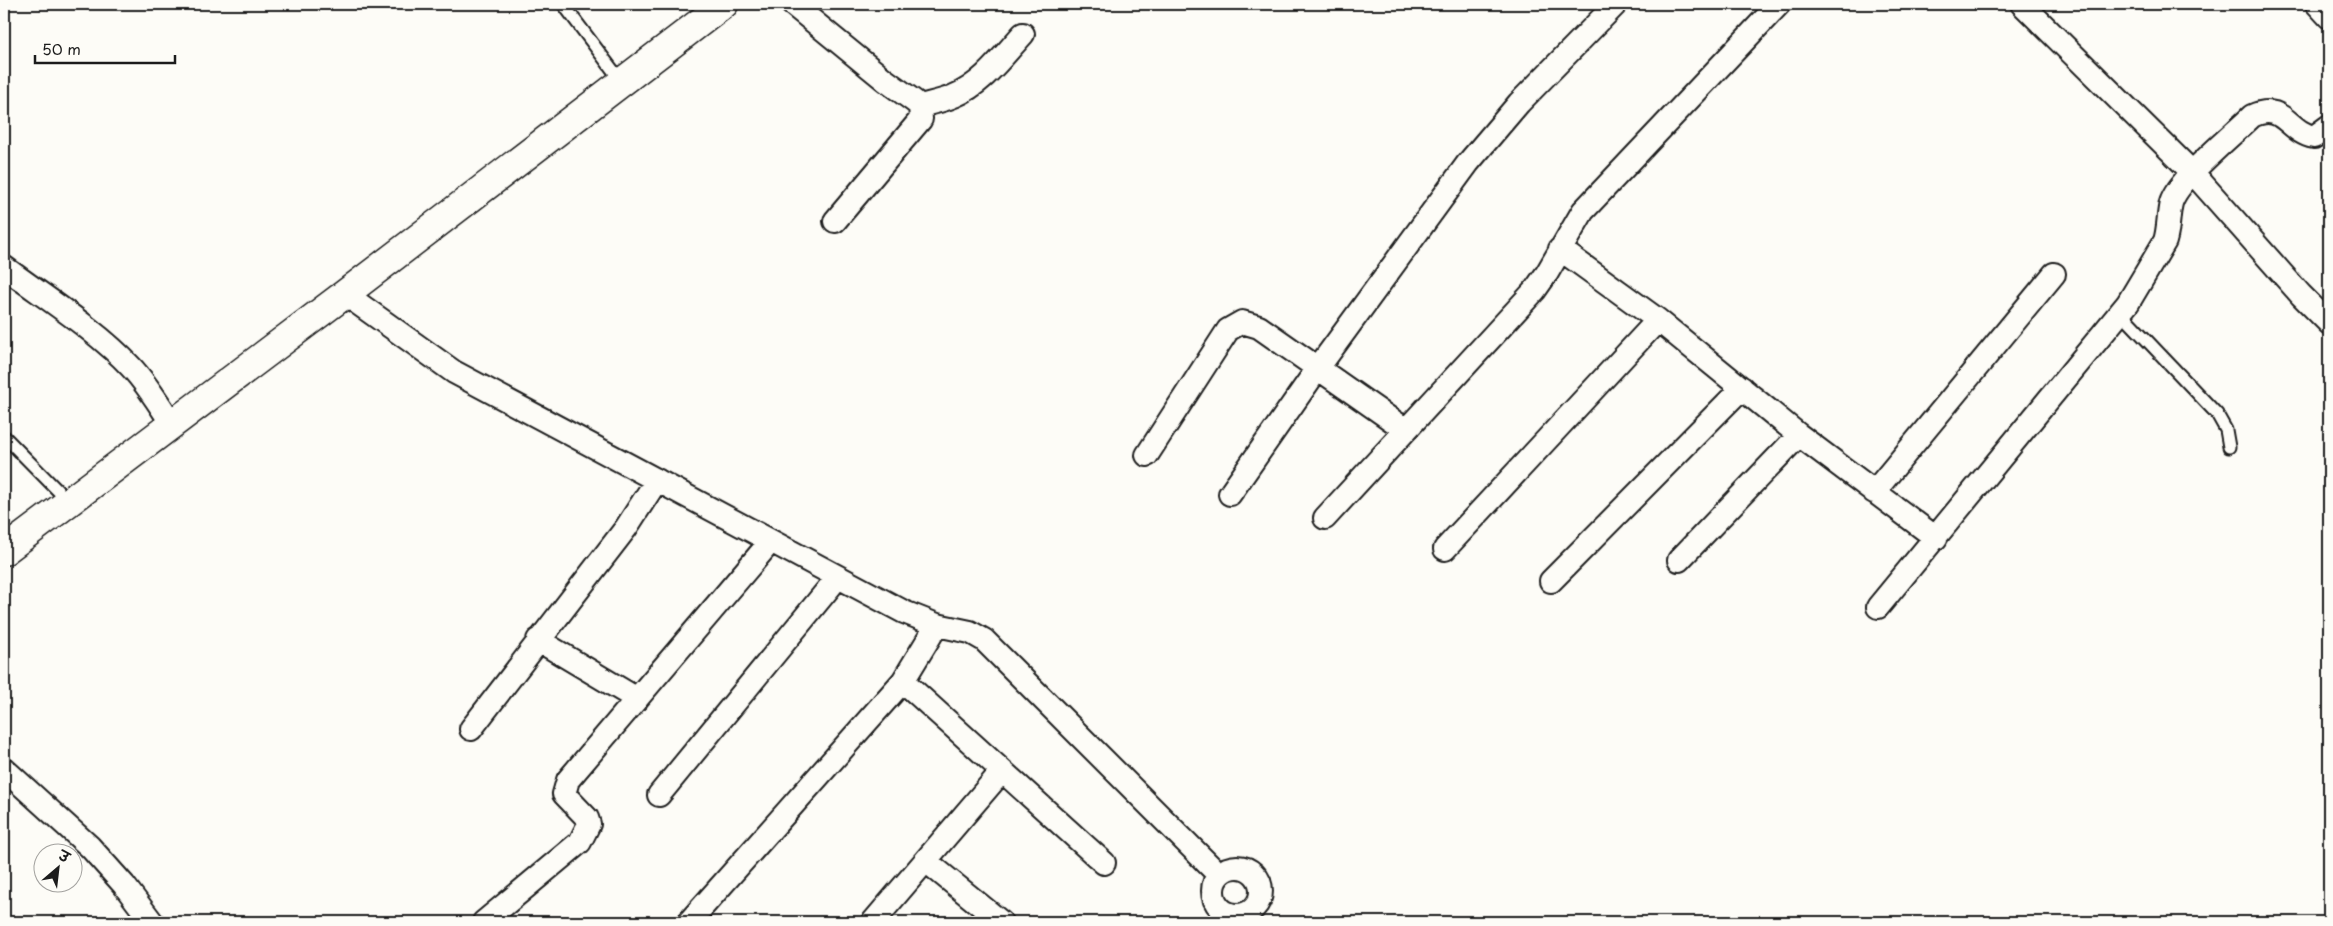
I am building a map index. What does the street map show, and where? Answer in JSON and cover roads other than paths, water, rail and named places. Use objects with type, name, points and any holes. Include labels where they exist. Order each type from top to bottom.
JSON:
[{"type":"street","points":[[4,551],[345,294],[724,4]]},
{"type":"street","points":[[792,4],[920,106],[922,119],[835,221]]},
{"type":"street","points":[[1230,494],[1318,368],[1478,151],[1519,103],[1616,4]]},
{"type":"street","points":[[1325,518],[1535,290],[1548,273],[1583,211],[1779,4]]},
{"type":"street","points":[[2022,4],[2192,173],[2301,295],[2329,323]]},
{"type":"street","points":[[2316,4],[2329,17]]},
{"type":"street","points":[[920,106],[954,96],[974,85],[989,73],[1023,34]]},
{"type":"street","points":[[1878,607],[2120,312],[2140,285],[2165,241],[2169,230],[2171,203],[2176,193],[2192,173],[2252,116],[2262,111],[2273,112],[2284,117],[2303,135],[2314,137],[2329,126]]},
{"type":"street","points":[[1560,249],[1658,320],[1799,435],[1936,538]]},
{"type":"street","points":[[4,267],[106,344],[130,365],[146,384],[172,424]]},
{"type":"street","points":[[1874,492],[2054,274]]},
{"type":"street","points":[[345,294],[454,372],[904,612],[938,625],[970,632],[984,640],[1218,874]]},
{"type":"street","points":[[1445,549],[1658,320]]},
{"type":"street","points":[[1148,455],[1228,330],[1242,322],[1258,327],[1406,430]]},
{"type":"street","points":[[1551,580],[1742,388]]},
{"type":"street","points":[[1679,560],[1799,435]]},
{"type":"street","points":[[471,729],[626,528],[657,480]]},
{"type":"street","points":[[484,922],[580,842],[589,824],[587,818],[564,794],[564,787],[771,541]]},
{"type":"street","points":[[659,795],[838,577]]},
{"type":"street","points":[[689,922],[903,682],[938,625]]},
{"type":"street","points":[[538,640],[637,699]]},
{"type":"street","points":[[903,682],[1104,863]]},
{"type":"street","points":[[4,769],[64,821],[90,847],[124,885],[152,922]]},
{"type":"street","points":[[873,922],[1002,771]]},
{"type":"street","points":[[926,861],[1001,922]]},
{"type":"lane","points":[[563,4],[621,81]]},
{"type":"lane","points":[[2120,312],[2218,414],[2226,430],[2230,447]]},
{"type":"lane","points":[[4,436],[69,502]]}]
